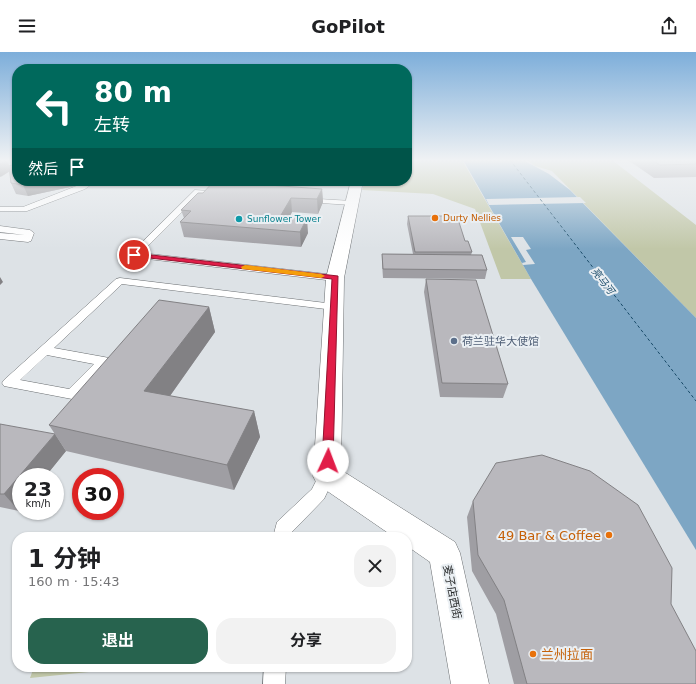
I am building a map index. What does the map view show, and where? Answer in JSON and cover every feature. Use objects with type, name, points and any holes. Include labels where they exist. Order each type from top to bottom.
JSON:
[{"type":"street","points":[[327,476],[335,278],[354,192]]},
{"type":"street","name":"麦子店西街","points":[[327,476],[444,553],[470,684]]},
{"type":"lane","points":[[0,209],[24,209],[75,189]]},
{"type":"lane","points":[[229,194],[198,192],[134,255],[335,278]]},
{"type":"lane","points":[[298,199],[354,192]]},
{"type":"lane","points":[[0,229],[30,233],[28,239],[0,236]]},
{"type":"lane","points":[[44,350],[104,361],[72,394],[9,383],[44,350],[120,281],[334,307]]},
{"type":"lane","points":[[283,532],[283,528],[318,494],[327,476]]},
{"type":"lane","points":[[274,684],[275,672]]},
{"type":"green space","points":[[479,189],[531,279],[501,279],[475,209],[433,194],[362,190]]},
{"type":"green space","points":[[570,189],[650,189],[696,225],[696,318]]},
{"type":"green space","points":[[32,672],[89,672],[30,678]]},
{"type":"water","name":"亮马河","points":[[480,189],[569,189],[696,318],[696,550],[531,279]]},
{"type":"pier","points":[[580,197],[586,203],[489,205],[486,199]]},
{"type":"pier","points":[[511,237],[523,237],[531,249],[526,250],[535,264],[523,265],[522,263],[526,262]]},
{"type":"building","points":[[206,189],[322,189],[317,199],[291,198],[281,215],[307,218],[300,232],[180,222],[191,211],[181,210],[198,193],[203,193]]},
{"type":"building","points":[[408,216],[457,216],[465,241],[468,241],[472,252],[415,252]]},
{"type":"building","points":[[382,254],[482,255],[487,270],[383,269]]},
{"type":"building","points":[[426,279],[476,280],[508,384],[442,383]]},
{"type":"building","points":[[159,300],[209,307],[144,391],[254,411],[227,465],[49,425]]},
{"type":"building","points":[[0,424],[55,434],[26,468],[12,468],[12,485],[4,494],[0,494]]},
{"type":"building","points":[[542,455],[590,471],[638,505],[672,568],[671,604],[696,651],[696,684],[527,684],[504,600],[478,555],[473,501],[496,463]]},
{"type":"ferry route","points":[[533,189],[696,401]]},
{"type":"slow traffic","points":[[245,267],[321,276]]},
{"type":"place","name":"Durty Nellies","points":[[435,218]]},
{"type":"place","name":"Sunflower Tower","points":[[239,219]]},
{"type":"place","name":"荷兰驻华大使馆","points":[[454,341]]},
{"type":"place","name":"49 Bar & Coffee","points":[[609,535]]},
{"type":"place","name":"兰州拉面","points":[[533,654]]},
{"type":"route","points":[[134,255],[335,278],[328,461]]}]
